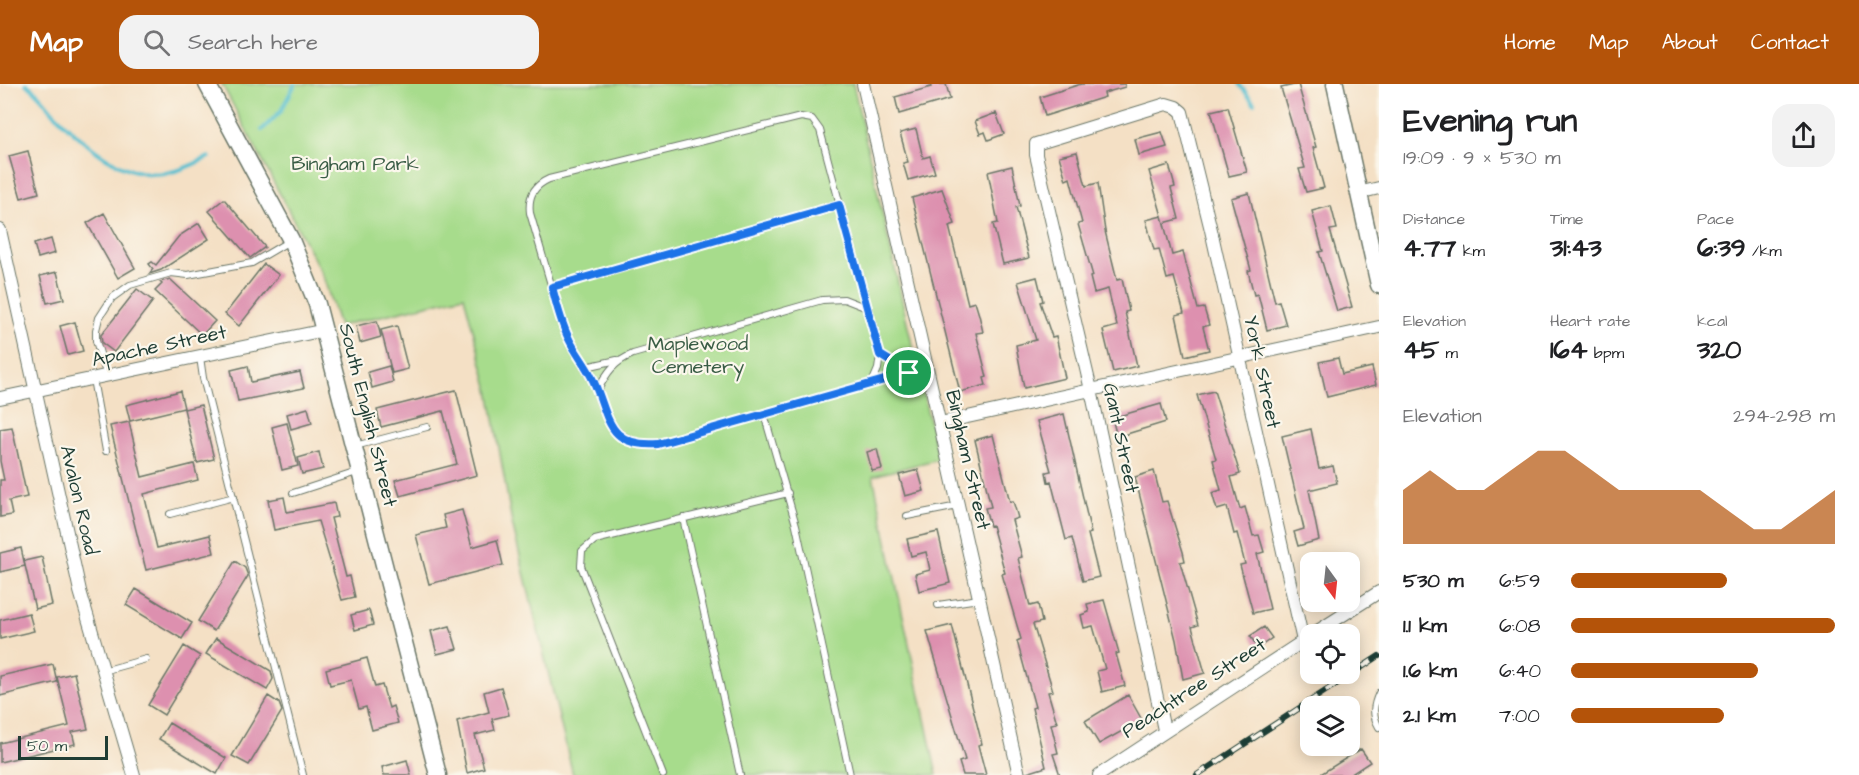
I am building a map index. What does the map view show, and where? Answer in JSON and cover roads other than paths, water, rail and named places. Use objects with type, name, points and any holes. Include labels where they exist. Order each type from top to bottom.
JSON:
[{"type":"street","name":"South English Street","points":[[207,84],[291,240],[325,330],[438,775]]},
{"type":"street","name":"Bingham Street","points":[[863,84],[1019,775]]},
{"type":"street","points":[[1335,84],[1379,285]]},
{"type":"street","name":"York Street","points":[[1036,155],[1036,144],[1166,104],[1176,106],[1182,112],[1211,231],[1238,359],[1306,624]]},
{"type":"street","name":"Gant Street","points":[[1036,155],[1091,390],[1164,730]]},
{"type":"street","points":[[1358,193],[1379,188]]},
{"type":"street","name":"Avalon Road","points":[[1,235],[80,591],[134,775]]},
{"type":"street","points":[[940,423],[1379,327]]},
{"type":"street","name":"Apache Street","points":[[0,398],[325,330]]},
{"type":"street","name":"Peachtree Street","points":[[1329,624],[1379,592]]},
{"type":"street","name":"Peachtree Street","points":[[1099,775],[1164,730],[1300,643]]},
{"type":"lane","points":[[872,383],[878,369],[880,355],[819,130],[812,119],[801,117],[549,179],[534,188],[529,206],[564,329],[598,390],[602,409],[615,431],[624,438],[646,445],[658,444],[909,373],[927,367]]},
{"type":"lane","points":[[552,287],[839,205]]},
{"type":"lane","points":[[107,376],[96,341],[96,330],[99,318],[112,298],[130,285],[171,273],[188,274],[252,262],[291,240]]},
{"type":"lane","points":[[586,367],[621,359],[822,300],[844,300],[867,308]]},
{"type":"lane","points":[[880,355],[909,373]]},
{"type":"lane","points":[[200,357],[303,775]]},
{"type":"lane","points":[[598,390],[608,371],[621,359]]},
{"type":"lane","points":[[93,379],[106,450]]},
{"type":"lane","points":[[764,414],[788,493],[850,775]]},
{"type":"lane","points":[[354,446],[427,427]]},
{"type":"lane","points":[[293,493],[361,471]]},
{"type":"lane","points":[[663,775],[580,557],[588,544],[595,540],[788,493]]},
{"type":"lane","points":[[170,514],[234,497]]},
{"type":"lane","points":[[907,516],[958,506]]},
{"type":"lane","points":[[683,518],[740,775]]},
{"type":"lane","points":[[938,605],[979,598]]},
{"type":"lane","points":[[104,671],[146,659]]},
{"type":"lane","points":[[1379,693],[1373,704],[1374,719],[1379,727]]},
{"type":"waterway","points":[[26,84],[80,138],[124,167],[158,174],[179,170],[209,157]]},
{"type":"waterway","points":[[262,130],[281,111],[295,84]]},
{"type":"waterway","points":[[1239,84],[1254,103]]},
{"type":"railway","points":[[1197,775],[1379,656]]},
{"type":"park label","name":"Bingham Park","points":[[355,164]]},
{"type":"park label","name":"Maplewood Cemetery","points":[[698,356]]}]
